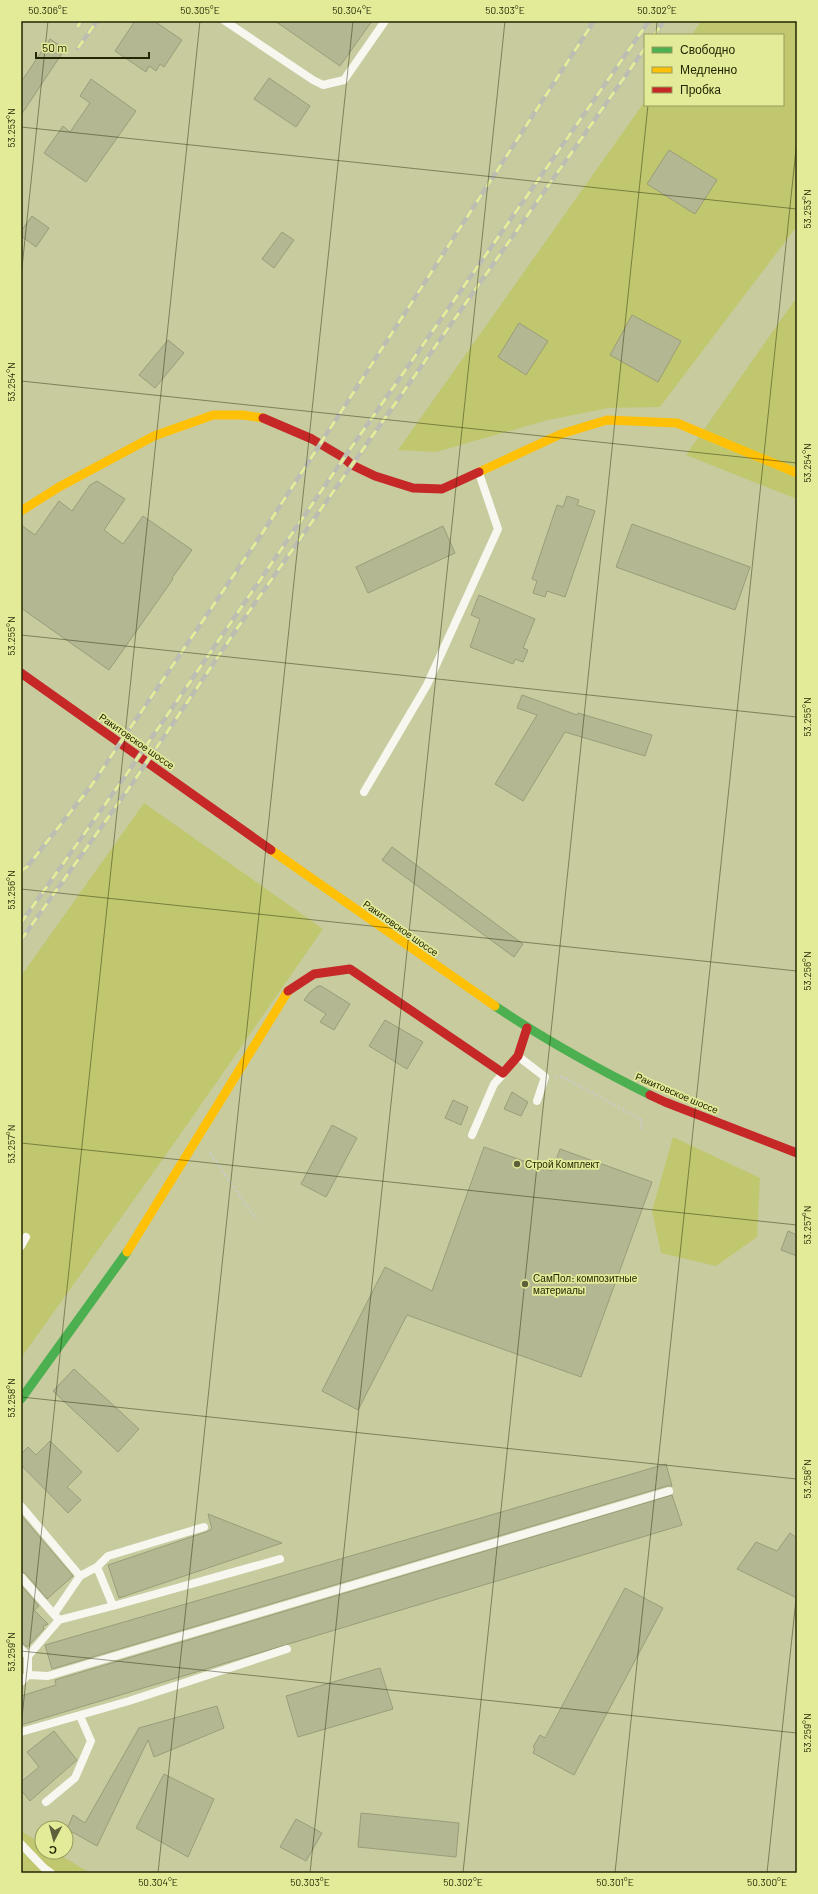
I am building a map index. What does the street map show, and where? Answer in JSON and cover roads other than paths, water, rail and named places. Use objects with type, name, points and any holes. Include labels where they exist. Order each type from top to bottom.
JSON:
[{"type":"street","points":[[21,511],[59,487],[154,436],[213,415],[243,415],[261,417],[312,439],[358,468],[375,476],[413,488],[442,489],[561,434],[607,420],[677,423],[797,473]]},
{"type":"street","name":"Ракитовское шоссе","points":[[21,673],[377,925],[528,1028],[596,1068],[665,1102],[797,1153]]},
{"type":"street","points":[[21,1399],[132,1246],[185,1161],[198,1136],[289,990],[314,974],[350,969],[503,1073],[518,1056],[528,1028]]},
{"type":"lane","points":[[225,21],[313,80],[323,85],[344,80],[385,21]]},
{"type":"lane","points":[[364,792],[427,685],[498,528],[479,472]]},
{"type":"lane","points":[[518,1056],[545,1077],[537,1101]]},
{"type":"lane","points":[[472,1135],[494,1084],[503,1073]]},
{"type":"lane","points":[[21,1246],[26,1237]]},
{"type":"lane","points":[[28,1675],[48,1676],[669,1491]]},
{"type":"lane","points":[[21,1506],[80,1576]]},
{"type":"lane","points":[[21,1682],[28,1675],[28,1656],[57,1617],[80,1576],[97,1567],[108,1556],[204,1527]]},
{"type":"lane","points":[[57,1617],[113,1606],[280,1559]]},
{"type":"lane","points":[[97,1567],[113,1606]]},
{"type":"lane","points":[[21,1577],[57,1617]]},
{"type":"lane","points":[[21,1732],[129,1701],[287,1649]]},
{"type":"lane","points":[[21,1650],[28,1656]]},
{"type":"lane","points":[[46,1802],[75,1778],[91,1741],[80,1716]]},
{"type":"lane","points":[[21,1844],[44,1868],[51,1873]]},
{"type":"railway","points":[[81,21],[78,26],[82,21]]},
{"type":"railway","points":[[78,48],[97,21]]},
{"type":"railway","points":[[21,871],[27,867],[91,786],[267,526],[594,21]]},
{"type":"railway","points":[[21,923],[126,775],[344,458],[649,21]]},
{"type":"railway","points":[[655,34],[664,21]]},
{"type":"railway","points":[[21,940],[134,781],[236,630],[644,49]]},
{"type":"place","name":"Строй Комплект","points":[[517,1164]]},
{"type":"place","name":"СамПол: композитные материалы","points":[[525,1284]]}]
